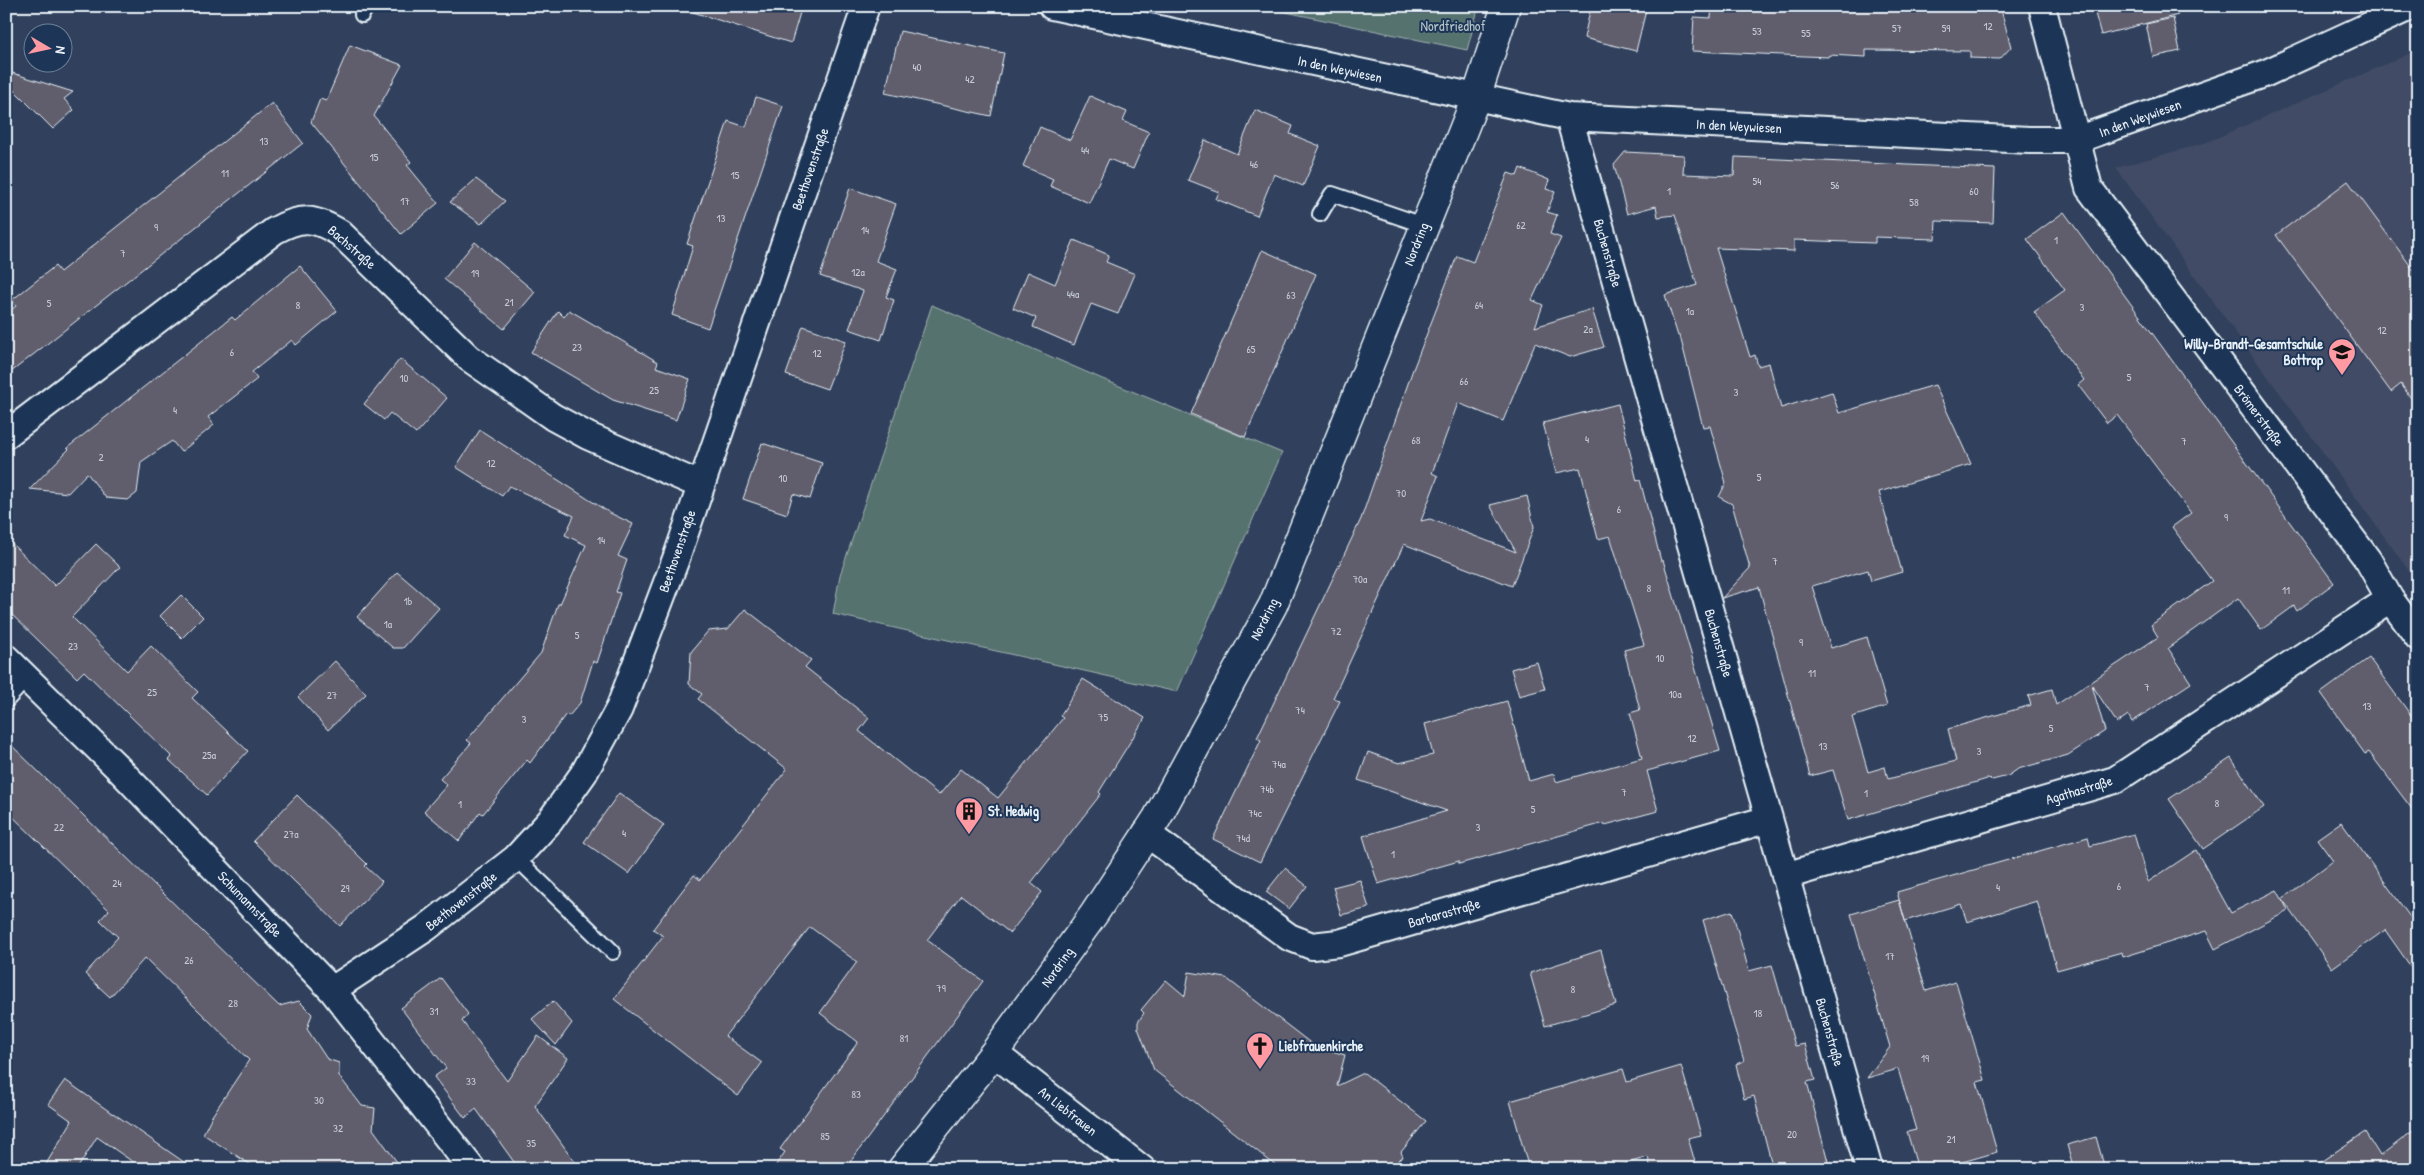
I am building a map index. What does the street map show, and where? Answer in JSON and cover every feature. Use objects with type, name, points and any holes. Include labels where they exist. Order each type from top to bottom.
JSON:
[{"type":"street","name":"Beethovenstraße","points":[[332,990],[426,928],[516,858],[550,821],[584,773],[619,708],[677,556],[866,6]]},
{"type":"street","name":"In den Weywiesen","points":[[1052,6],[1569,117],[2029,140],[2076,140],[2264,74],[2412,6]]},
{"type":"street","name":"Nordring","points":[[902,1169],[994,1053],[1094,914],[1157,818],[1273,605],[1423,225],[1476,98],[1506,6]]},
{"type":"street","name":"Brömerstraße","points":[[2042,6],[2088,188],[2368,560],[2390,599],[2418,637]]},
{"type":"street","name":"Buchenstraße","points":[[1569,117],[1869,1169]]},
{"type":"street","name":"Bachstraße","points":[[6,435],[274,231],[289,223],[308,219],[324,223],[340,234],[469,358],[553,416],[588,436],[700,485]]},
{"type":"street","name":"Agathastraße","points":[[1784,876],[2115,780],[2390,599]]},
{"type":"street","name":"Schumannstraße","points":[[6,658],[116,766],[332,990],[472,1169]]},
{"type":"street","name":"Barbarastraße","points":[[1146,833],[1289,937],[1312,946],[1339,943],[1769,819]]},
{"type":"street","name":"An Liebfrauen","points":[[994,1053],[1142,1169]]},
{"type":"lane","points":[[1320,214],[1332,194],[1423,225]]},
{"type":"lane","points":[[6,701],[27,678]]},
{"type":"lane","points":[[516,858],[613,952]]},
{"type":"shaded area","name":"Willy-Brandt-Gesamtschule Bottrop","points":[[2418,50],[2418,583],[2116,168],[2205,143]]},
{"type":"green space","name":"Nordfriedhof","points":[[1257,6],[1479,6],[1467,50]]},
{"type":"green space","points":[[932,305],[1100,378],[1282,453],[1177,692],[833,614],[840,575]]},
{"type":"building","points":[[694,6],[802,6],[791,43],[693,12]]},
{"type":"building","points":[[1591,6],[1647,6],[1636,51],[1584,38]]},
{"type":"building","points":[[1712,6],[1837,11],[1837,6],[2000,6],[2011,47],[2000,59],[1970,58],[1970,51],[1866,50],[1866,57],[1829,55],[1828,57],[1692,51],[1694,17],[1711,18]]},
{"type":"building","points":[[2093,6],[2176,6],[2178,15],[2101,35]]},
{"type":"building","points":[[2173,18],[2180,51],[2153,57],[2146,24]]},
{"type":"building","points":[[900,31],[1004,53],[991,116],[885,93]]},
{"type":"building","points":[[350,45],[402,65],[374,116],[411,162],[407,165],[438,203],[401,234],[311,122],[320,99],[326,101]]},
{"type":"building","points":[[6,71],[73,92],[64,99],[74,110],[53,129],[6,82]]},
{"type":"building","points":[[1090,96],[1127,112],[1123,121],[1149,132],[1133,169],[1109,159],[1089,203],[1050,186],[1053,179],[1023,166],[1040,127],[1070,140]]},
{"type":"building","points":[[756,97],[783,106],[708,328],[672,315],[693,246],[687,244],[728,121],[746,127]]},
{"type":"building","points":[[272,103],[303,143],[6,376],[6,314],[16,306],[12,300],[55,266],[60,272]]},
{"type":"building","points":[[1255,110],[1293,126],[1290,134],[1320,146],[1303,186],[1274,174],[1257,216],[1216,199],[1219,192],[1188,180],[1205,140],[1237,154]]},
{"type":"building","points":[[1625,152],[1684,155],[1683,174],[1734,176],[1735,157],[1995,169],[1993,223],[1936,221],[1935,239],[1875,237],[1875,243],[1794,240],[1794,251],[1716,248],[1750,357],[1755,355],[1758,366],[1769,363],[1781,408],[1832,392],[1839,413],[1935,385],[1971,464],[1879,492],[1902,572],[1871,581],[1868,570],[1812,586],[1831,648],[1867,637],[1887,706],[1852,717],[1868,772],[1885,767],[1888,779],[1956,761],[1948,729],[2031,705],[2028,696],[2052,689],[2056,705],[2158,637],[2151,625],[2212,581],[2172,527],[2191,513],[2117,415],[2107,423],[2078,385],[2084,380],[2034,312],[2065,290],[2027,239],[2064,212],[2334,583],[2297,611],[2294,606],[2261,630],[2238,598],[2168,648],[2191,683],[2132,722],[2128,715],[2117,723],[2092,685],[2105,731],[2068,755],[2018,769],[2008,776],[1992,780],[1987,779],[1848,820],[1833,770],[1810,776],[1759,587],[1722,598],[1750,568],[1732,504],[1719,497],[1726,483],[1710,426],[1703,427],[1680,336],[1678,336],[1665,295],[1697,285],[1675,215],[1658,217],[1656,206],[1627,214],[1614,165]]},
{"type":"building","points":[[1520,168],[1549,180],[1546,189],[1555,192],[1547,212],[1557,215],[1550,234],[1561,238],[1532,300],[1543,305],[1535,327],[1592,309],[1604,347],[1570,357],[1535,343],[1503,421],[1458,403],[1432,473],[1438,476],[1421,521],[1430,519],[1516,552],[1490,505],[1527,496],[1534,527],[1512,586],[1404,544],[1333,698],[1340,701],[1260,862],[1213,839],[1261,740],[1257,738],[1361,519],[1412,372],[1457,256],[1473,262],[1508,173],[1517,176]]},
{"type":"building","points":[[476,179],[505,201],[481,224],[450,202]]},
{"type":"building","points":[[2348,181],[2418,276],[2418,408],[2401,384],[2391,392],[2276,235]]},
{"type":"building","points":[[850,188],[896,204],[876,261],[897,269],[886,297],[894,300],[881,340],[849,329],[863,291],[820,276]]},
{"type":"building","points":[[1074,240],[1109,255],[1106,262],[1135,274],[1118,314],[1091,304],[1074,345],[1033,327],[1036,318],[1013,308],[1028,272],[1055,284]]},
{"type":"building","points":[[475,242],[535,292],[504,329],[444,279]]},
{"type":"building","points":[[1262,250],[1316,274],[1245,437],[1191,414]]},
{"type":"building","points":[[300,266],[337,311],[296,345],[292,340],[252,372],[257,379],[208,417],[214,425],[181,452],[172,441],[141,462],[137,493],[128,500],[106,498],[87,473],[68,493],[30,489],[69,449],[67,448],[232,317],[235,320]]},
{"type":"building","points":[[569,310],[658,362],[656,367],[690,379],[676,420],[613,400],[531,352],[558,311],[564,317]]},
{"type":"building","points":[[803,326],[846,341],[827,389],[786,375]]},
{"type":"building","points":[[400,359],[447,398],[416,434],[390,413],[384,420],[364,404]]},
{"type":"building","points":[[1618,404],[1637,481],[1640,480],[1661,561],[1663,560],[1720,751],[1647,771],[1658,811],[1605,825],[1604,823],[1459,864],[1459,861],[1378,884],[1363,836],[1447,811],[1358,780],[1368,752],[1399,763],[1433,755],[1425,724],[1507,701],[1529,781],[1554,774],[1556,782],[1642,758],[1630,713],[1640,710],[1624,650],[1644,645],[1610,536],[1598,539],[1580,468],[1556,473],[1543,423]]},
{"type":"building","points":[[480,430],[610,513],[633,524],[618,556],[627,560],[616,592],[620,593],[597,663],[593,661],[580,703],[569,716],[566,714],[530,763],[527,760],[483,814],[480,812],[459,841],[424,811],[447,785],[440,779],[471,743],[467,740],[541,653],[558,604],[560,604],[586,545],[565,535],[574,516],[509,486],[502,496],[456,467]]},
{"type":"building","points":[[762,443],[822,463],[810,499],[793,494],[787,514],[743,499]]},
{"type":"building","points":[[6,538],[55,586],[96,544],[120,567],[72,617],[127,671],[151,646],[198,692],[192,698],[248,751],[207,795],[169,760],[172,757],[84,671],[77,678],[6,609]]},
{"type":"building","points":[[397,572],[439,608],[403,648],[393,648],[357,617]]},
{"type":"building","points":[[181,595],[203,617],[182,638],[160,616]]},
{"type":"building","name":"St. Hedwig","points":[[745,609],[811,660],[805,667],[869,718],[859,731],[939,795],[961,769],[998,798],[1063,718],[1060,716],[1083,679],[1145,718],[1099,792],[1101,794],[1031,883],[1042,892],[1010,933],[961,895],[927,940],[983,981],[845,1169],[773,1169],[785,1152],[780,1149],[858,1042],[820,1013],[857,962],[810,927],[725,1036],[762,1063],[738,1096],[614,999],[663,936],[653,929],[694,875],[700,880],[787,769],[698,699],[702,694],[689,684],[691,652],[708,631],[728,629]]},
{"type":"building","points":[[2369,658],[2418,725],[2418,817],[2369,752],[2365,754],[2321,693]]},
{"type":"building","points":[[335,661],[366,694],[328,730],[298,697]]},
{"type":"building","points":[[1537,662],[1545,689],[1519,696],[1511,669]]},
{"type":"building","points":[[6,740],[279,1006],[299,1001],[312,1014],[307,1029],[327,1059],[339,1063],[339,1076],[362,1106],[375,1108],[373,1129],[402,1169],[257,1169],[203,1134],[212,1116],[249,1060],[145,958],[110,997],[85,974],[118,937],[100,920],[109,910],[6,810]]},
{"type":"building","points":[[2231,758],[2264,807],[2203,849],[2169,799]]},
{"type":"building","points":[[619,793],[664,825],[629,874],[584,842]]},
{"type":"building","points":[[297,795],[367,864],[365,866],[382,882],[340,926],[253,841]]},
{"type":"building","points":[[2341,822],[2418,928],[2418,977],[2385,930],[2332,968],[2283,900],[2288,911],[2215,949],[2206,931],[2123,957],[2122,952],[2057,970],[2037,901],[1967,922],[1961,904],[1905,921],[1897,892],[2088,837],[2090,846],[2134,834],[2148,882],[2196,850],[2231,913],[2277,890],[2282,899],[2333,861],[2317,839]]},
{"type":"building","points":[[1285,868],[1307,886],[1289,909],[1266,892]]},
{"type":"building","points":[[1360,880],[1369,908],[1341,915],[1333,887]]},
{"type":"building","points":[[1899,900],[1926,991],[1956,982],[1985,1080],[1977,1082],[1997,1152],[1938,1169],[1918,1169],[1907,1132],[1916,1130],[1898,1069],[1867,1078],[1890,1047],[1851,914]]},
{"type":"building","points":[[1732,911],[1749,971],[1772,965],[1795,1046],[1805,1044],[1815,1080],[1807,1082],[1830,1169],[1773,1169],[1754,1096],[1744,1099],[1736,1064],[1744,1061],[1703,920]]},
{"type":"building","points":[[1601,950],[1616,1005],[1545,1026],[1530,973]]},
{"type":"building","name":"Liebfrauenkirche","points":[[1189,972],[1226,978],[1313,1045],[1345,1055],[1337,1086],[1364,1073],[1426,1121],[1401,1152],[1403,1157],[1398,1160],[1399,1169],[1280,1169],[1154,1070],[1138,1028],[1138,1022],[1144,1013],[1141,1010],[1166,980],[1185,996]]},
{"type":"building","points":[[441,978],[468,1014],[462,1021],[507,1081],[538,1036],[568,1058],[535,1106],[580,1169],[519,1169],[476,1109],[465,1118],[434,1077],[446,1068],[401,1008]]},
{"type":"building","points":[[553,1001],[572,1023],[556,1045],[532,1019]]},
{"type":"building","points":[[1681,1066],[1701,1135],[1688,1138],[1697,1169],[1651,1169],[1648,1157],[1608,1169],[1529,1169],[1510,1101],[1623,1069],[1627,1082]]},
{"type":"building","points":[[65,1080],[194,1169],[143,1169],[97,1137],[77,1169],[43,1169],[72,1121],[48,1104]]},
{"type":"building","points":[[2418,1127],[2418,1169],[2310,1169],[2365,1132],[2380,1156]]},
{"type":"building","points":[[2096,1137],[2105,1169],[2074,1169],[2067,1145]]},
{"type":"place","name":"Willy-Brandt-Gesamtschule Bottrop","points":[[2342,376]]},
{"type":"place","name":"St. Hedwig","points":[[969,835]]},
{"type":"place","name":"Liebfrauenkirche","points":[[1260,1070]]}]
